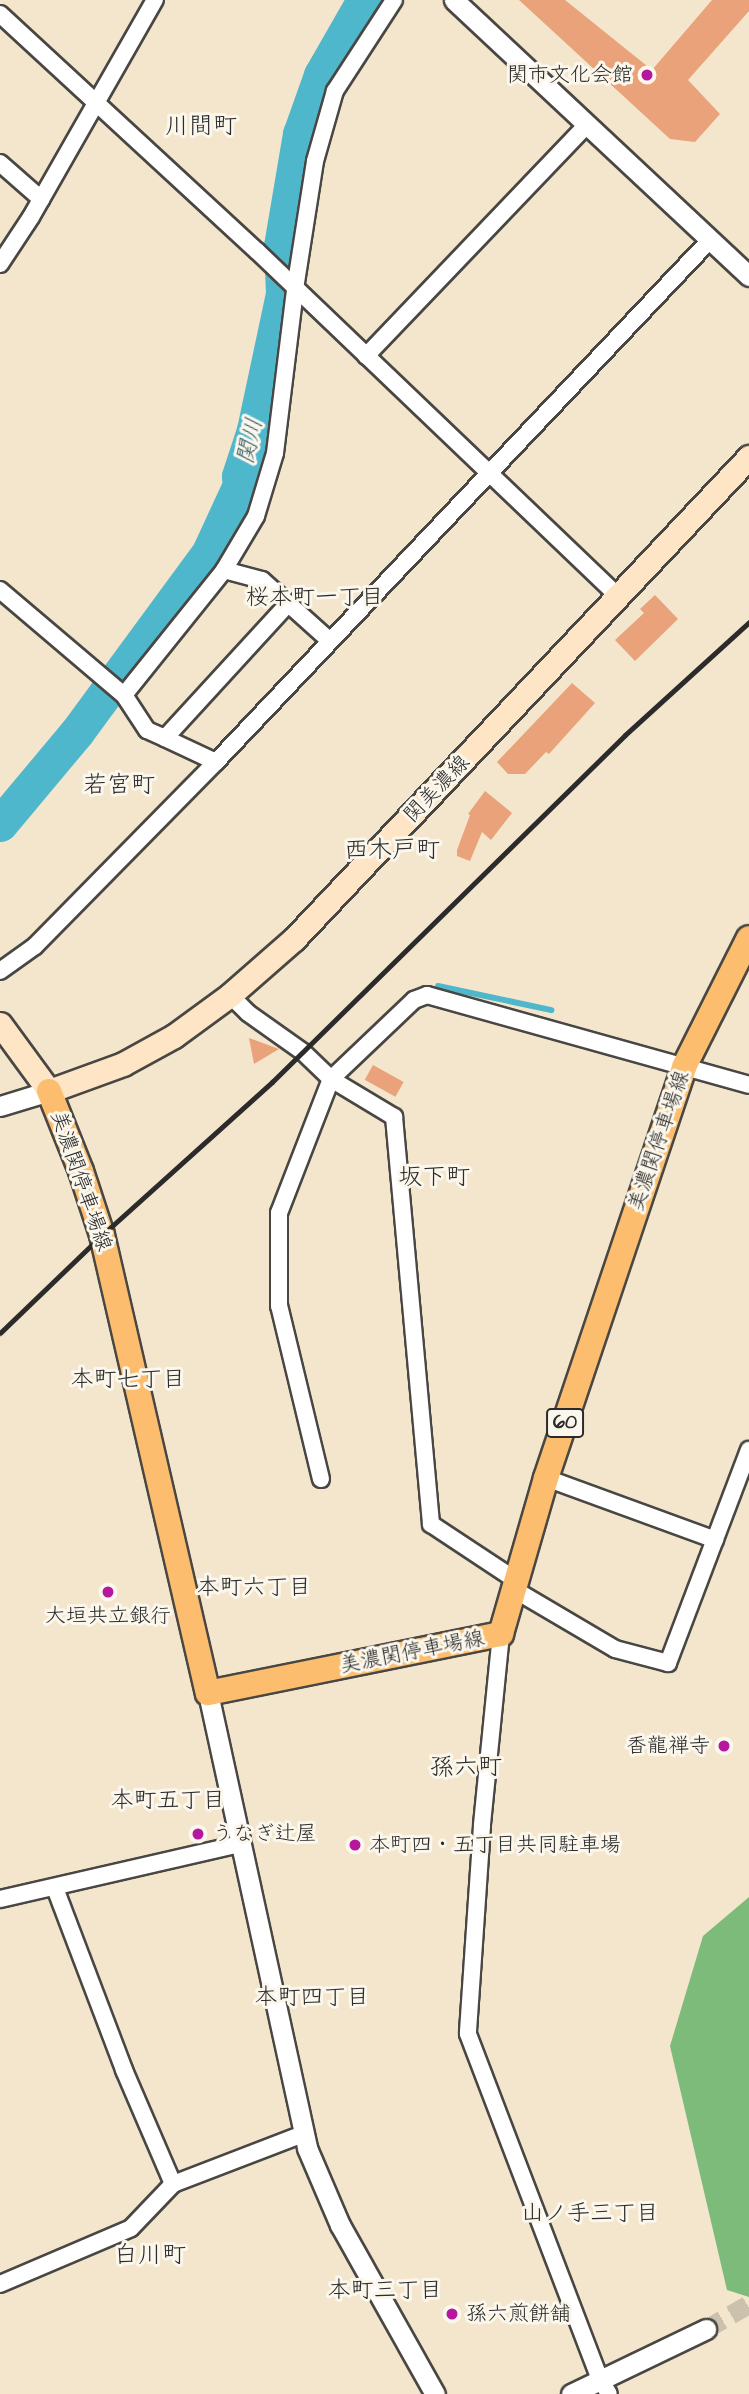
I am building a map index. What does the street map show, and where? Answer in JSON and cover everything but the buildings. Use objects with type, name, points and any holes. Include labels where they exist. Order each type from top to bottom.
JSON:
[{"type":"main road","name":"関美濃線","points":[[49,1091],[123,1064],[174,1036],[230,995],[294,939],[620,597],[749,457]]},
{"type":"main road","name":"美濃関停車場線","points":[[49,1091],[81,1171],[102,1235],[208,1693],[501,1633],[546,1478],[684,1067],[749,938]]},
{"type":"main road","points":[[0,1024],[49,1091]]},
{"type":"street","points":[[0,264],[41,199],[155,0]]},
{"type":"street","points":[[124,695],[223,570],[256,516],[275,453],[294,288],[315,161],[335,91],[394,0]]},
{"type":"street","points":[[454,0],[749,276]]},
{"type":"street","points":[[0,14],[257,251],[620,597]]},
{"type":"street","points":[[366,356],[587,125]]},
{"type":"street","points":[[0,163],[41,199]]},
{"type":"street","points":[[0,971],[34,946],[216,762],[711,239]]},
{"type":"street","points":[[223,570],[262,580],[330,641]]},
{"type":"street","points":[[0,590],[124,695],[147,730],[216,762]]},
{"type":"street","points":[[164,738],[288,604]]},
{"type":"street","points":[[230,995],[248,1013],[303,1052],[331,1079],[394,1117],[431,1524],[516,1585],[615,1648],[668,1663],[749,1450]]},
{"type":"street","points":[[321,1479],[279,1306],[279,1213],[331,1079],[414,1000],[427,995],[749,1085]]},
{"type":"street","points":[[0,1106],[49,1091]]},
{"type":"street","points":[[546,1478],[715,1541]]},
{"type":"street","points":[[501,1633],[482,1826],[468,2034],[604,2387]]},
{"type":"street","points":[[208,1693],[303,2134],[340,2225],[436,2394]]},
{"type":"street","points":[[0,1899],[240,1844]]},
{"type":"street","points":[[55,1888],[124,2070],[173,2184]]},
{"type":"street","points":[[0,2284],[131,2228],[173,2184],[303,2134]]},
{"type":"street","points":[[571,2394],[604,2387],[706,2329]]},
{"type":"green space","points":[[749,1897],[749,2297],[727,2290],[670,2046],[703,1936]]},
{"type":"waterway","name":"関川","points":[[0,824],[77,732],[209,552],[240,485],[239,476],[254,430],[283,293],[281,246],[300,134],[321,75],[364,0]]},
{"type":"waterway","points":[[438,986],[551,1010]]},
{"type":"tunnel","points":[[706,2329],[749,2304]]},
{"type":"railway","points":[[0,1333],[102,1235],[272,1082],[625,735],[749,622]]},
{"type":"place","name":"関市文化会館","points":[[647,75]]},
{"type":"place","name":"大垣共立銀行","points":[[108,1592]]},
{"type":"place","name":"香龍禅寺","points":[[724,1746]]},
{"type":"place","name":"うなぎ辻屋","points":[[198,1834]]},
{"type":"place","name":"本町四・五丁目共同駐車場","points":[[355,1845]]},
{"type":"place","name":"孫六煎餅舗","points":[[452,2314]]},
{"type":"district","name":"川間町","points":[[201,127]]},
{"type":"district","name":"桜本町一丁目","points":[[315,597]]},
{"type":"district","name":"若宮町","points":[[119,786]]},
{"type":"district","name":"西木戸町","points":[[392,851]]},
{"type":"district","name":"坂下町","points":[[434,1178]]},
{"type":"district","name":"本町七丁目","points":[[128,1379]]},
{"type":"district","name":"本町六丁目","points":[[254,1587]]},
{"type":"district","name":"孫六町","points":[[466,1768]]},
{"type":"district","name":"本町五丁目","points":[[168,1800]]},
{"type":"district","name":"本町四丁目","points":[[312,1997]]},
{"type":"district","name":"山ノ手三丁目","points":[[590,2213]]},
{"type":"district","name":"白川町","points":[[150,2256]]},
{"type":"district","name":"本町三丁目","points":[[385,2290]]}]
